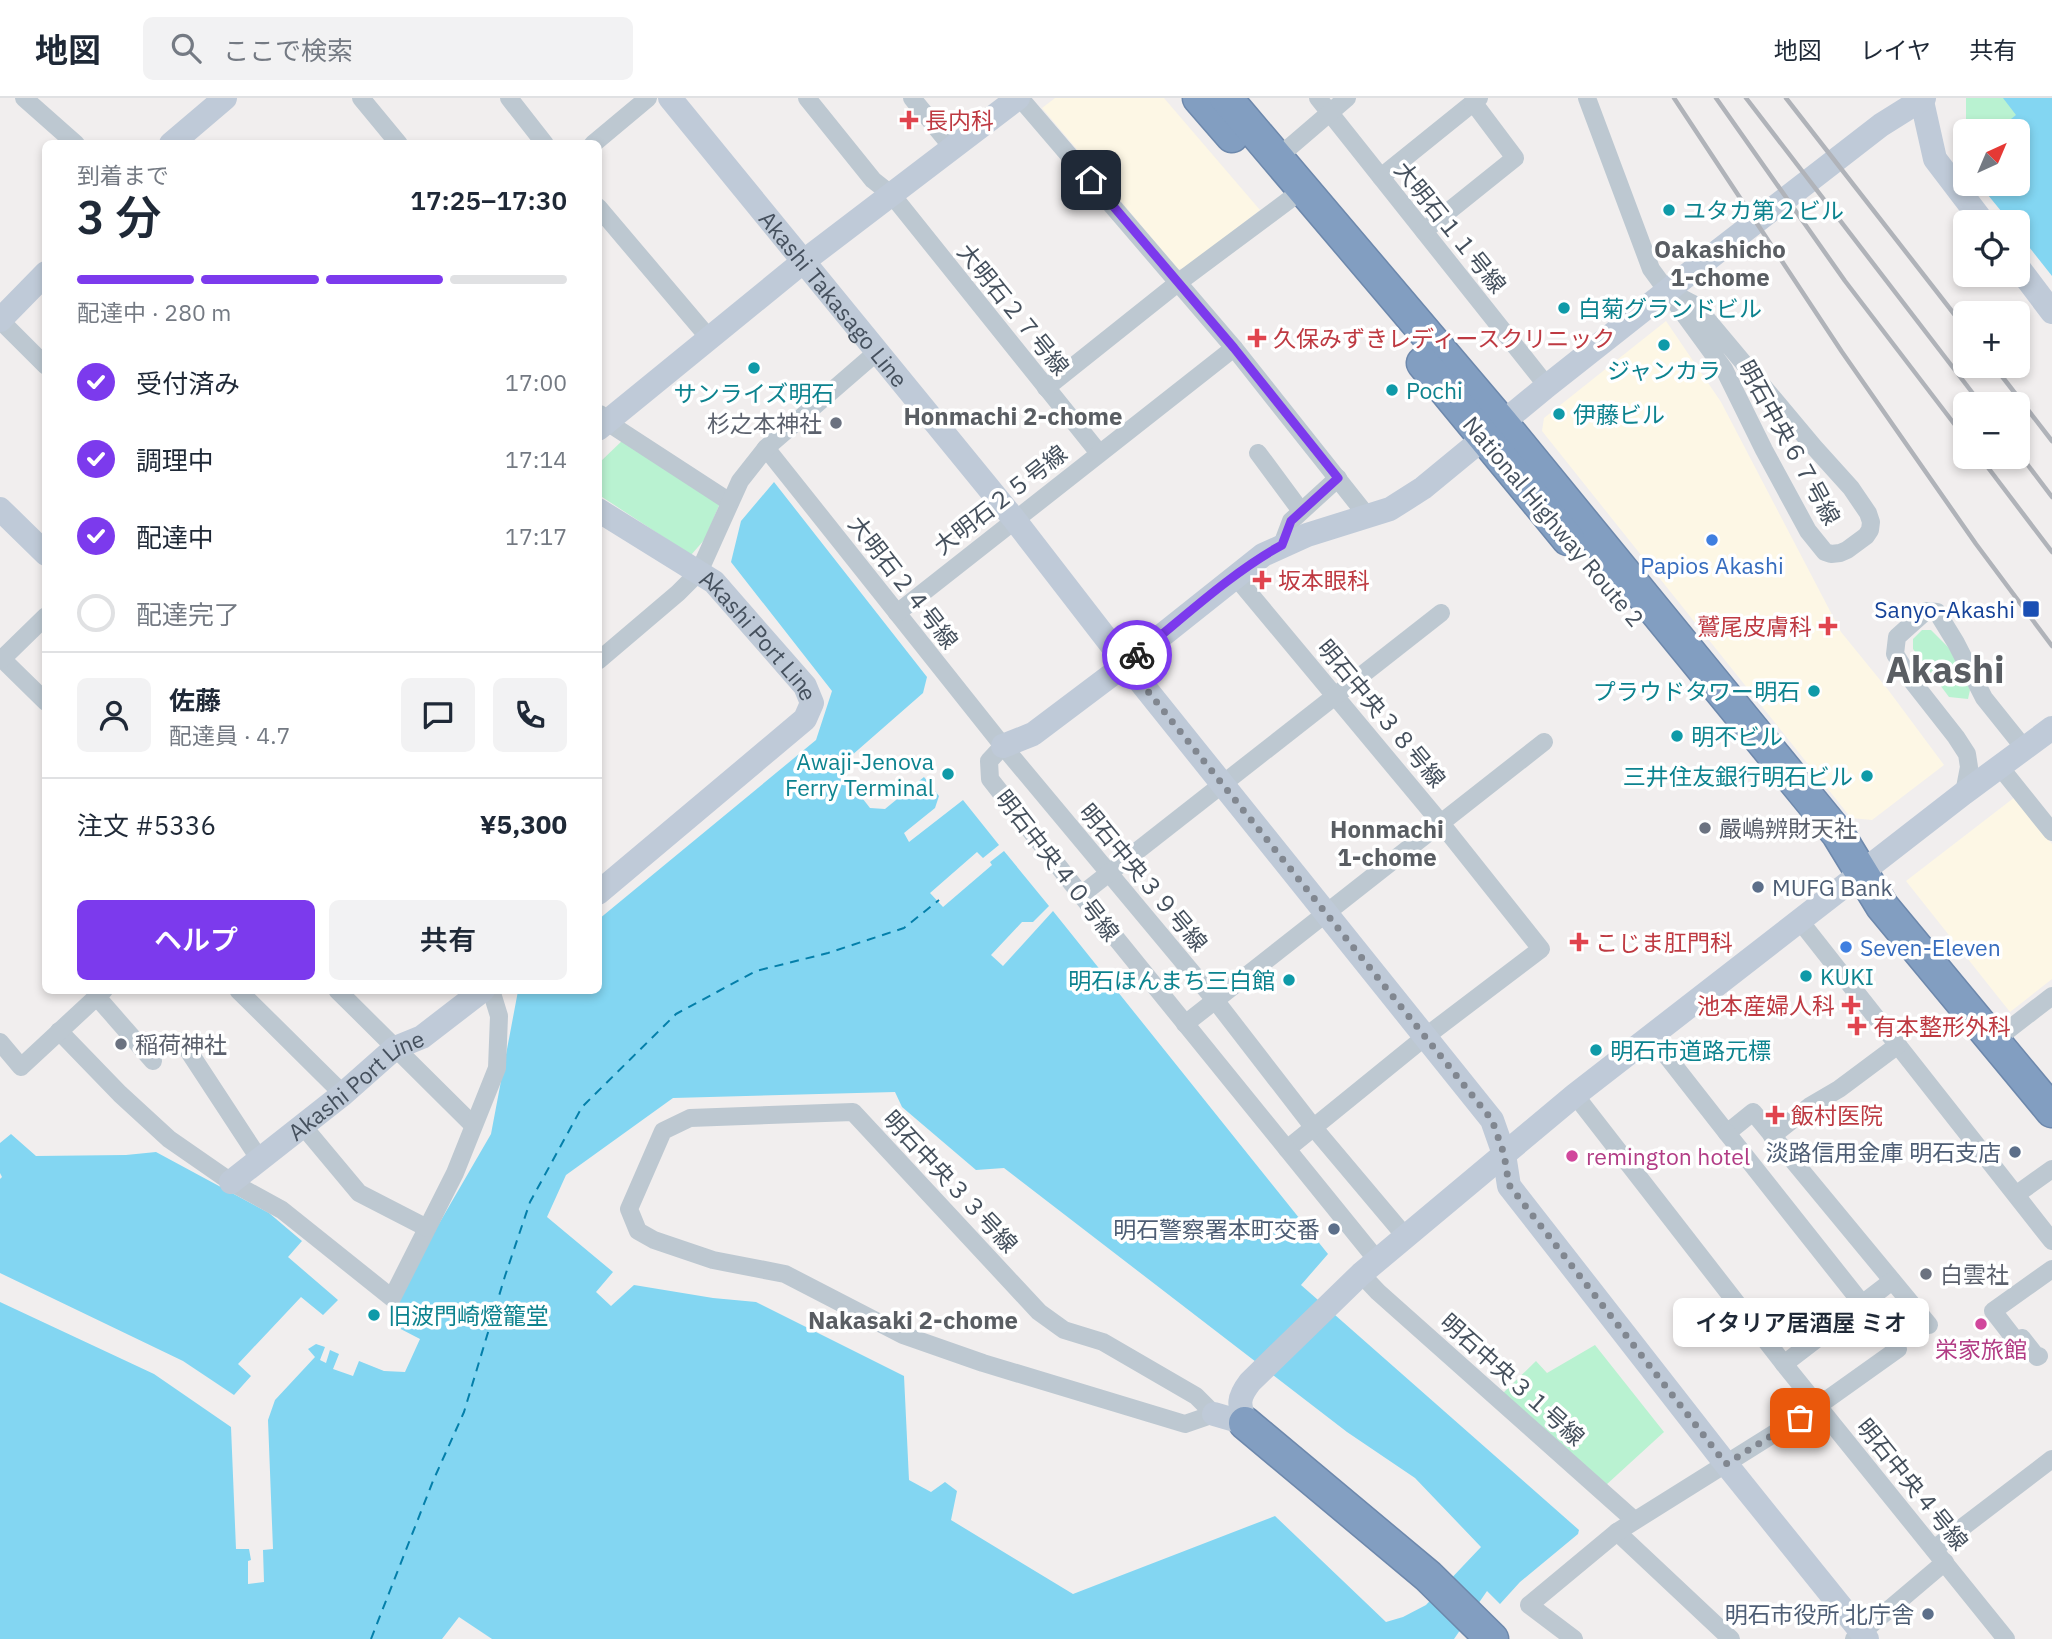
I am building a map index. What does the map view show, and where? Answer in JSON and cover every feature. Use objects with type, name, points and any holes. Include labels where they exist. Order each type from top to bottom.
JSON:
[{"type":"highway","name":"National Highway Route 2","points":[[1199,98],[1493,429],[1838,834],[1882,906],[2052,1111]]},
{"type":"highway","name":"National Highway Route 2","points":[[1226,98],[1493,429]]},
{"type":"highway","points":[[1245,1423],[1428,1576],[1488,1635]]},
{"type":"street","points":[[24,98],[71,140]]},
{"type":"street","points":[[176,140],[225,98]]},
{"type":"street","points":[[361,98],[396,140]]},
{"type":"street","points":[[509,98],[542,140]]},
{"type":"street","points":[[598,140],[648,98]]},
{"type":"street","name":"Akashi Takasago Line","points":[[670,98],[1014,519],[1126,664],[1492,1120],[1504,1154],[1509,1185],[1861,1637]]},
{"type":"street","name":"大明石２７号線","points":[[807,98],[873,180],[892,195],[1099,453]]},
{"type":"street","points":[[912,98],[952,147]]},
{"type":"street","points":[[602,420],[804,261],[1019,98],[1234,348],[1368,517]]},
{"type":"street","points":[[1277,158],[1324,105],[1347,98]]},
{"type":"street","points":[[1587,98],[1651,269],[1668,291]]},
{"type":"street","points":[[1381,177],[1476,100],[1515,158],[1424,231]]},
{"type":"street","points":[[1003,746],[1033,734],[1263,555],[1307,535],[1390,509],[1423,488],[1546,386],[1881,125],[1923,100],[1935,159],[1974,210]]},
{"type":"street","name":"大明石１１号線","points":[[1324,105],[1546,386]]},
{"type":"street","points":[[1046,388],[1179,282],[1289,200]]},
{"type":"street","points":[[602,212],[709,338]]},
{"type":"street","points":[[42,277],[0,320],[42,362]]},
{"type":"street","points":[[2030,283],[2052,312]]},
{"type":"street","name":"明石中央６７号線","points":[[1668,291],[1695,305],[1851,488],[1871,522],[1870,530],[1860,541],[1840,553],[1831,554],[1825,552],[1808,531],[1724,369],[1668,291]]},
{"type":"street","name":"大明石２５号線","points":[[897,613],[1234,348]]},
{"type":"street","points":[[602,658],[699,572],[740,481],[766,449],[878,351]]},
{"type":"street","points":[[1741,404],[1743,394],[1747,391],[1754,389],[1769,392]]},
{"type":"street","points":[[602,422],[730,502]]},
{"type":"street","name":"大明石２４号線","points":[[766,449],[1003,746]]},
{"type":"street","points":[[1258,453],[1301,511]]},
{"type":"street","points":[[1282,545],[1291,521],[1338,478]]},
{"type":"street","points":[[0,509],[42,550]]},
{"type":"street","name":"Akashi Port Line","points":[[602,512],[714,582],[805,686],[812,703],[805,719],[602,890]]},
{"type":"street","name":"明石中央３８号線","points":[[1235,576],[1440,822],[1541,949],[1425,1037]]},
{"type":"street","points":[[1964,793],[1969,767],[1967,754],[1895,654],[1897,637],[1926,611],[1937,612],[1984,698],[2025,748]]},
{"type":"street","points":[[1081,895],[1441,613]]},
{"type":"street","points":[[42,620],[1,658],[42,698]]},
{"type":"street","points":[[1245,1423],[1239,1404],[1243,1392],[1369,1267],[1575,1095],[1861,872],[2052,728]]},
{"type":"street","points":[[1185,1024],[1544,742]]},
{"type":"street","name":"明石中央３９号線","points":[[1003,746],[1215,1000],[1314,1128],[1405,1236]]},
{"type":"street","name":"明石中央４０号線","points":[[1003,746],[989,761],[990,779],[1287,1149],[1369,1267]]},
{"type":"street","points":[[2000,767],[2052,832]]},
{"type":"street","points":[[1800,921],[2052,1241]]},
{"type":"street","points":[[0,1042],[21,1067],[101,994],[153,1062]]},
{"type":"street","points":[[242,994],[343,1094]]},
{"type":"street","points":[[341,994],[473,1125]]},
{"type":"street","name":"Akashi Port Line","points":[[231,1181],[343,1094],[395,1048],[422,1037],[478,994]]},
{"type":"street","points":[[59,1031],[120,1094],[169,1139],[231,1181],[282,1210],[391,1298],[455,1173],[497,1068],[499,1016],[492,994]]},
{"type":"street","points":[[1994,1041],[2052,996]]},
{"type":"street","points":[[1574,1639],[1528,1605],[1617,1531],[1818,1406],[1898,1349],[1651,1036]]},
{"type":"street","points":[[1287,1149],[1425,1037]]},
{"type":"street","points":[[182,1041],[260,1160]]},
{"type":"street","points":[[1772,1136],[1898,1045]]},
{"type":"street","name":"明石中央４号線","points":[[1575,1095],[1784,1364],[2006,1639]]},
{"type":"street","name":"明石中央３３号線","points":[[853,1112],[1039,1311],[1064,1330],[1103,1342],[1196,1396],[1214,1414],[1185,1424],[983,1363],[903,1335],[785,1274],[712,1260],[654,1240],[638,1231],[629,1209],[663,1131],[690,1118],[853,1112]]},
{"type":"street","points":[[1727,1132],[1753,1112],[1929,1325]]},
{"type":"street","points":[[303,1126],[359,1193],[428,1228]]},
{"type":"street","points":[[2017,1194],[2052,1169]]},
{"type":"street","name":"明石中央３１号線","points":[[1369,1267],[1378,1292],[1634,1520]]},
{"type":"street","points":[[2039,1356],[2037,1357],[2022,1338],[2017,1342],[1993,1311],[2052,1269]]},
{"type":"street","points":[[1784,1364],[1892,1282]]},
{"type":"street","points":[[1214,1414],[1245,1423]]},
{"type":"street","points":[[1861,1637],[1940,1556],[2049,1466]]},
{"type":"street","points":[[1617,1531],[1731,1639]]},
{"type":"shaded area","points":[[1055,98],[1164,98],[1260,210],[1186,268],[1178,269],[1042,108]]},
{"type":"shaded area","name":"Papios Akashi","points":[[1666,321],[1721,402],[1841,632],[1944,765],[1872,820],[1851,818],[1542,431],[1544,418]]},
{"type":"shaded area","points":[[2015,797],[2052,844],[2052,979],[2010,1012],[1906,881]]},
{"type":"green space","points":[[1966,98],[2052,98],[2030,178],[2030,119],[1966,119]]},
{"type":"green space","points":[[2018,196],[2025,196],[2021,210],[2018,210]]},
{"type":"green space","points":[[625,438],[720,503],[705,539],[691,555],[602,497],[602,460]]},
{"type":"green space","points":[[1922,630],[1931,630],[1951,650],[1970,690],[1968,699],[1949,697],[1913,649],[1913,639]]},
{"type":"green space","points":[[1595,1345],[1664,1432],[1606,1485],[1502,1394],[1536,1361],[1547,1373]]},
{"type":"water","points":[[2003,98],[2052,98],[2052,276],[2030,248],[2030,210],[2000,210],[1989,196],[2030,196],[2030,119],[2011,119],[2016,115]]},
{"type":"water","points":[[774,482],[927,677],[923,693],[851,756],[845,776],[870,808],[885,809],[924,777],[939,796],[935,808],[904,833],[909,842],[963,800],[999,845],[983,858],[977,852],[930,893],[943,907],[992,865],[990,862],[1004,851],[1049,906],[1033,922],[1022,922],[991,955],[1003,966],[1053,911],[1328,1254],[1301,1285],[1579,1530],[1578,1534],[1520,1582],[1500,1604],[1487,1591],[1454,1639],[492,1639],[459,1617],[442,1639],[0,1639],[0,1302],[154,1374],[231,1427],[236,1549],[249,1549],[251,1560],[248,1561],[248,1584],[264,1582],[263,1550],[273,1549],[268,1420],[275,1400],[315,1357],[308,1349],[316,1344],[325,1347],[320,1360],[326,1363],[330,1350],[339,1354],[333,1369],[353,1376],[359,1361],[384,1371],[405,1372],[420,1339],[393,1325],[404,1284],[491,1134],[517,994],[602,994],[602,917],[816,740],[832,691],[731,562],[741,521]],"holes":[[[895,1092],[902,1107],[976,1170],[1004,1168],[1347,1432],[1415,1478],[1481,1547],[1426,1605],[1386,1622],[1275,1516],[1073,1594],[951,1520],[957,1491],[945,1482],[931,1492],[909,1480],[904,1376],[756,1302],[634,1285],[611,1306],[596,1292],[613,1272],[547,1217],[566,1175],[673,1098]]]},
{"type":"water","points":[[11,1134],[36,1156],[156,1152],[269,1213],[302,1241],[288,1257],[338,1300],[323,1315],[301,1297],[238,1364],[251,1376],[234,1395],[183,1361],[0,1273],[0,1143]]},
{"type":"ferry route","points":[[371,1639],[433,1481],[464,1412],[530,1202],[582,1107],[676,1014],[756,971],[828,953],[904,928],[939,900]]},
{"type":"railway","points":[[1674,98],[1842,352],[1976,544],[2052,646]]},
{"type":"railway","points":[[1716,98],[1845,281],[1953,422]]},
{"type":"railway","points":[[1746,98],[1972,392]]},
{"type":"railway","points":[[1786,98],[1953,313]]},
{"type":"railway","points":[[2003,378],[2052,441]]},
{"type":"railway","points":[[2030,468],[2052,497]]},
{"type":"railway","points":[[1989,469],[2052,552]]},
{"type":"way so far","points":[[1137,655],[1126,664],[1492,1120],[1504,1154],[1509,1185],[1726,1464],[1800,1418]]},
{"type":"place","name":"長内科","points":[[909,120]]},
{"type":"place","name":"ユタカ第２ビル","points":[[1669,210]]},
{"type":"place","name":"白菊グランドビル","points":[[1564,308]]},
{"type":"place","name":"久保みずきレディースクリニック","points":[[1257,338]]},
{"type":"place","name":"ジャンカラ","points":[[1664,345]]},
{"type":"place","name":"サンライズ明石","points":[[754,368]]},
{"type":"place","name":"Pochi","points":[[1392,390]]},
{"type":"place","name":"伊藤ビル","points":[[1559,414]]},
{"type":"place","name":"杉之本神社","points":[[836,423]]},
{"type":"place","name":"Papios Akashi","points":[[1712,540]]},
{"type":"place","name":"坂本眼科","points":[[1262,580]]},
{"type":"place","name":"Sanyo-Akashi","points":[[2031,609]]},
{"type":"place","name":"鷲尾皮膚科","points":[[1828,626]]},
{"type":"place","name":"プラウドタワー明石","points":[[1814,691]]},
{"type":"place","name":"明不ビル","points":[[1677,736]]},
{"type":"place","name":"Awaji-Jenova Ferry Terminal","points":[[948,774]]},
{"type":"place","name":"三井住友銀行明石ビル","points":[[1867,776]]},
{"type":"place","name":"嚴嶋辨財天社","points":[[1705,828]]},
{"type":"place","name":"MUFG Bank","points":[[1758,887]]},
{"type":"place","name":"こじま肛門科","points":[[1579,942]]},
{"type":"place","name":"Seven-Eleven","points":[[1846,947]]},
{"type":"place","name":"KUKI","points":[[1806,976]]},
{"type":"place","name":"明石ほんまち三白館","points":[[1289,980]]},
{"type":"place","name":"池本産婦人科","points":[[1851,1005]]},
{"type":"place","name":"有本整形外科","points":[[1857,1026]]},
{"type":"place","name":"稲荷神社","points":[[121,1044]]},
{"type":"place","name":"明石市道路元標","points":[[1596,1050]]},
{"type":"place","name":"飯村医院","points":[[1775,1115]]},
{"type":"place","name":"淡路信用金庫 明石支店","points":[[2015,1152]]},
{"type":"place","name":"remington hotel","points":[[1572,1156]]},
{"type":"place","name":"明石警察署本町交番","points":[[1334,1229]]},
{"type":"place","name":"白雲社","points":[[1926,1274]]},
{"type":"place","name":"旧波門崎燈籠堂","points":[[374,1315]]},
{"type":"place","name":"栄家旅館","points":[[1981,1324]]},
{"type":"place","name":"イタリア居酒屋 ミオ","points":[[1800,1418]]},
{"type":"place","name":"明石市役所 北庁舎","points":[[1928,1614]]},
{"type":"district","name":"Oakashicho 1-chome","points":[[1720,263]]},
{"type":"district","name":"Honmachi 2-chome","points":[[1013,416]]},
{"type":"district","name":"Akashi","points":[[1945,669]]},
{"type":"district","name":"Honmachi 1-chome","points":[[1387,843]]},
{"type":"district","name":"Nakasaki 2-chome","points":[[913,1320]]},
{"type":"route","points":[[1091,180],[1234,348],[1338,478],[1291,521],[1282,545],[1263,555],[1235,576],[1137,655]]}]
